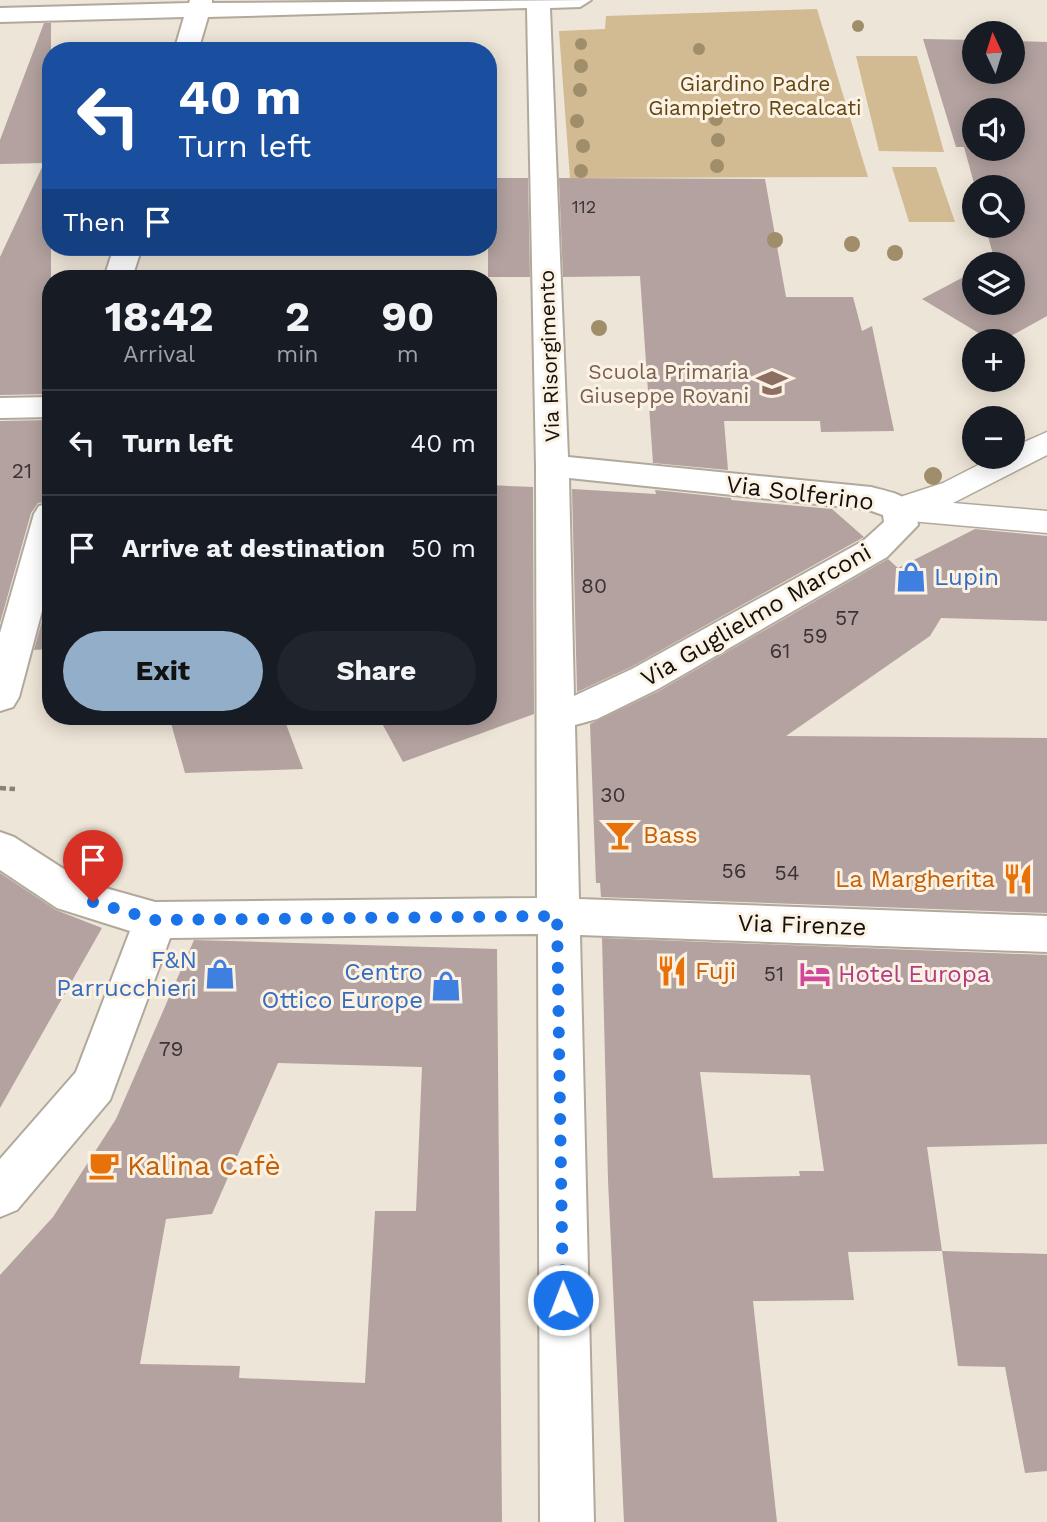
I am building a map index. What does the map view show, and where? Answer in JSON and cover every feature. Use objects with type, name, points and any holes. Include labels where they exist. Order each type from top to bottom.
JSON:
[{"type":"street","points":[[0,15],[199,6],[580,0]]},
{"type":"street","name":"Via Risorgimento","points":[[538,1],[552,466],[557,916]]},
{"type":"street","points":[[189,42],[199,6]]},
{"type":"street","points":[[0,408],[42,407]]},
{"type":"street","points":[[899,509],[954,491],[1047,442]]},
{"type":"street","name":"Via Solferino","points":[[552,466],[871,498],[899,509],[1047,522]]},
{"type":"street","name":"Via Guglielmo Marconi","points":[[556,713],[584,709],[645,679],[875,549],[901,525],[899,509]]},
{"type":"street","points":[[0,697],[42,546]]},
{"type":"street","name":"Via Firenze","points":[[0,849],[72,896],[155,920],[557,916],[1047,934]]},
{"type":"street","points":[[557,916],[567,1522]]},
{"type":"street","points":[[0,1194],[94,1084],[155,920]]},
{"type":"path","points":[[0,788],[15,789]]},
{"type":"green space","name":"Giardino Padre Giampietro Recalcati","points":[[817,9],[868,177],[570,178],[559,31],[605,29],[606,16]]},
{"type":"green space","points":[[856,56],[917,56],[944,152],[879,151]]},
{"type":"green space","points":[[892,167],[936,167],[955,222],[909,222]]},
{"type":"building","points":[[44,23],[51,23],[51,42],[42,42],[42,163],[0,164],[0,140]]},
{"type":"building","points":[[923,39],[962,40],[962,84],[1026,84],[1026,41],[1047,42],[1047,316],[1024,329],[972,329],[922,299],[962,278],[962,315],[1025,315],[1025,252],[992,252],[988,238],[1025,238],[1025,175],[972,175],[968,161],[1025,161],[1025,98],[962,98],[962,147],[956,147]]},
{"type":"building","points":[[42,167],[42,256],[51,256],[51,270],[42,270],[42,394],[0,395],[0,257]]},
{"type":"building","points":[[497,178],[528,178],[530,277],[497,277],[497,270],[488,270],[488,256],[497,256]]},
{"type":"building","points":[[559,178],[765,179],[786,297],[853,297],[862,331],[872,326],[894,431],[821,432],[820,421],[724,421],[728,470],[653,463],[640,276],[563,277]]},
{"type":"building","points":[[42,420],[42,502],[38,503],[31,513],[0,623],[0,421]]},
{"type":"building","points":[[497,485],[533,487],[534,714],[403,762],[383,725],[497,725]]},
{"type":"building","points":[[572,489],[656,494],[655,490],[832,509],[864,537],[631,667],[577,692]]},
{"type":"building","points":[[975,529],[1047,536],[1047,621],[941,618],[930,636],[786,736],[1047,738],[1047,913],[601,897],[600,883],[596,883],[590,724],[659,691],[888,559],[898,568]]},
{"type":"building","points":[[42,621],[42,650],[34,650]]},
{"type":"building","points":[[172,725],[286,725],[303,769],[185,773]]},
{"type":"building","points":[[0,873],[56,910],[102,928],[0,1108]]},
{"type":"building","points":[[602,938],[1047,955],[1047,1144],[927,1147],[942,1251],[848,1252],[854,1300],[753,1301],[777,1522],[624,1522],[608,1180]],"holes":[[[700,1072],[810,1075],[824,1171],[799,1171],[800,1176],[713,1178]]]},
{"type":"building","points":[[194,940],[497,949],[502,1522],[0,1522],[0,1275],[53,1217],[116,1119]],"holes":[[[278,1063],[422,1067],[416,1211],[375,1211],[365,1383],[239,1378],[240,1366],[140,1364],[166,1219],[212,1214]]]},
{"type":"building","points":[[942,1251],[1047,1254],[1047,1471],[1025,1473],[1005,1367],[958,1366]]},
{"type":"place","name":"Scuola Primaria Giuseppe Rovani","points":[[772,383]]},
{"type":"place","name":"Lupin","points":[[911,577]]},
{"type":"place","name":"Bass","points":[[620,835]]},
{"type":"place","name":"La Margherita","points":[[1018,879]]},
{"type":"place","name":"Fuji","points":[[672,971]]},
{"type":"place","name":"F&N Parrucchieri","points":[[220,974]]},
{"type":"place","name":"Hotel Europa","points":[[815,974]]},
{"type":"place","name":"Centro Ottico Europe","points":[[446,986]]},
{"type":"place","name":"Kalina Cafè","points":[[104,1165]]},
{"type":"route","points":[[93,902],[155,920],[557,916],[563,1300]]}]
